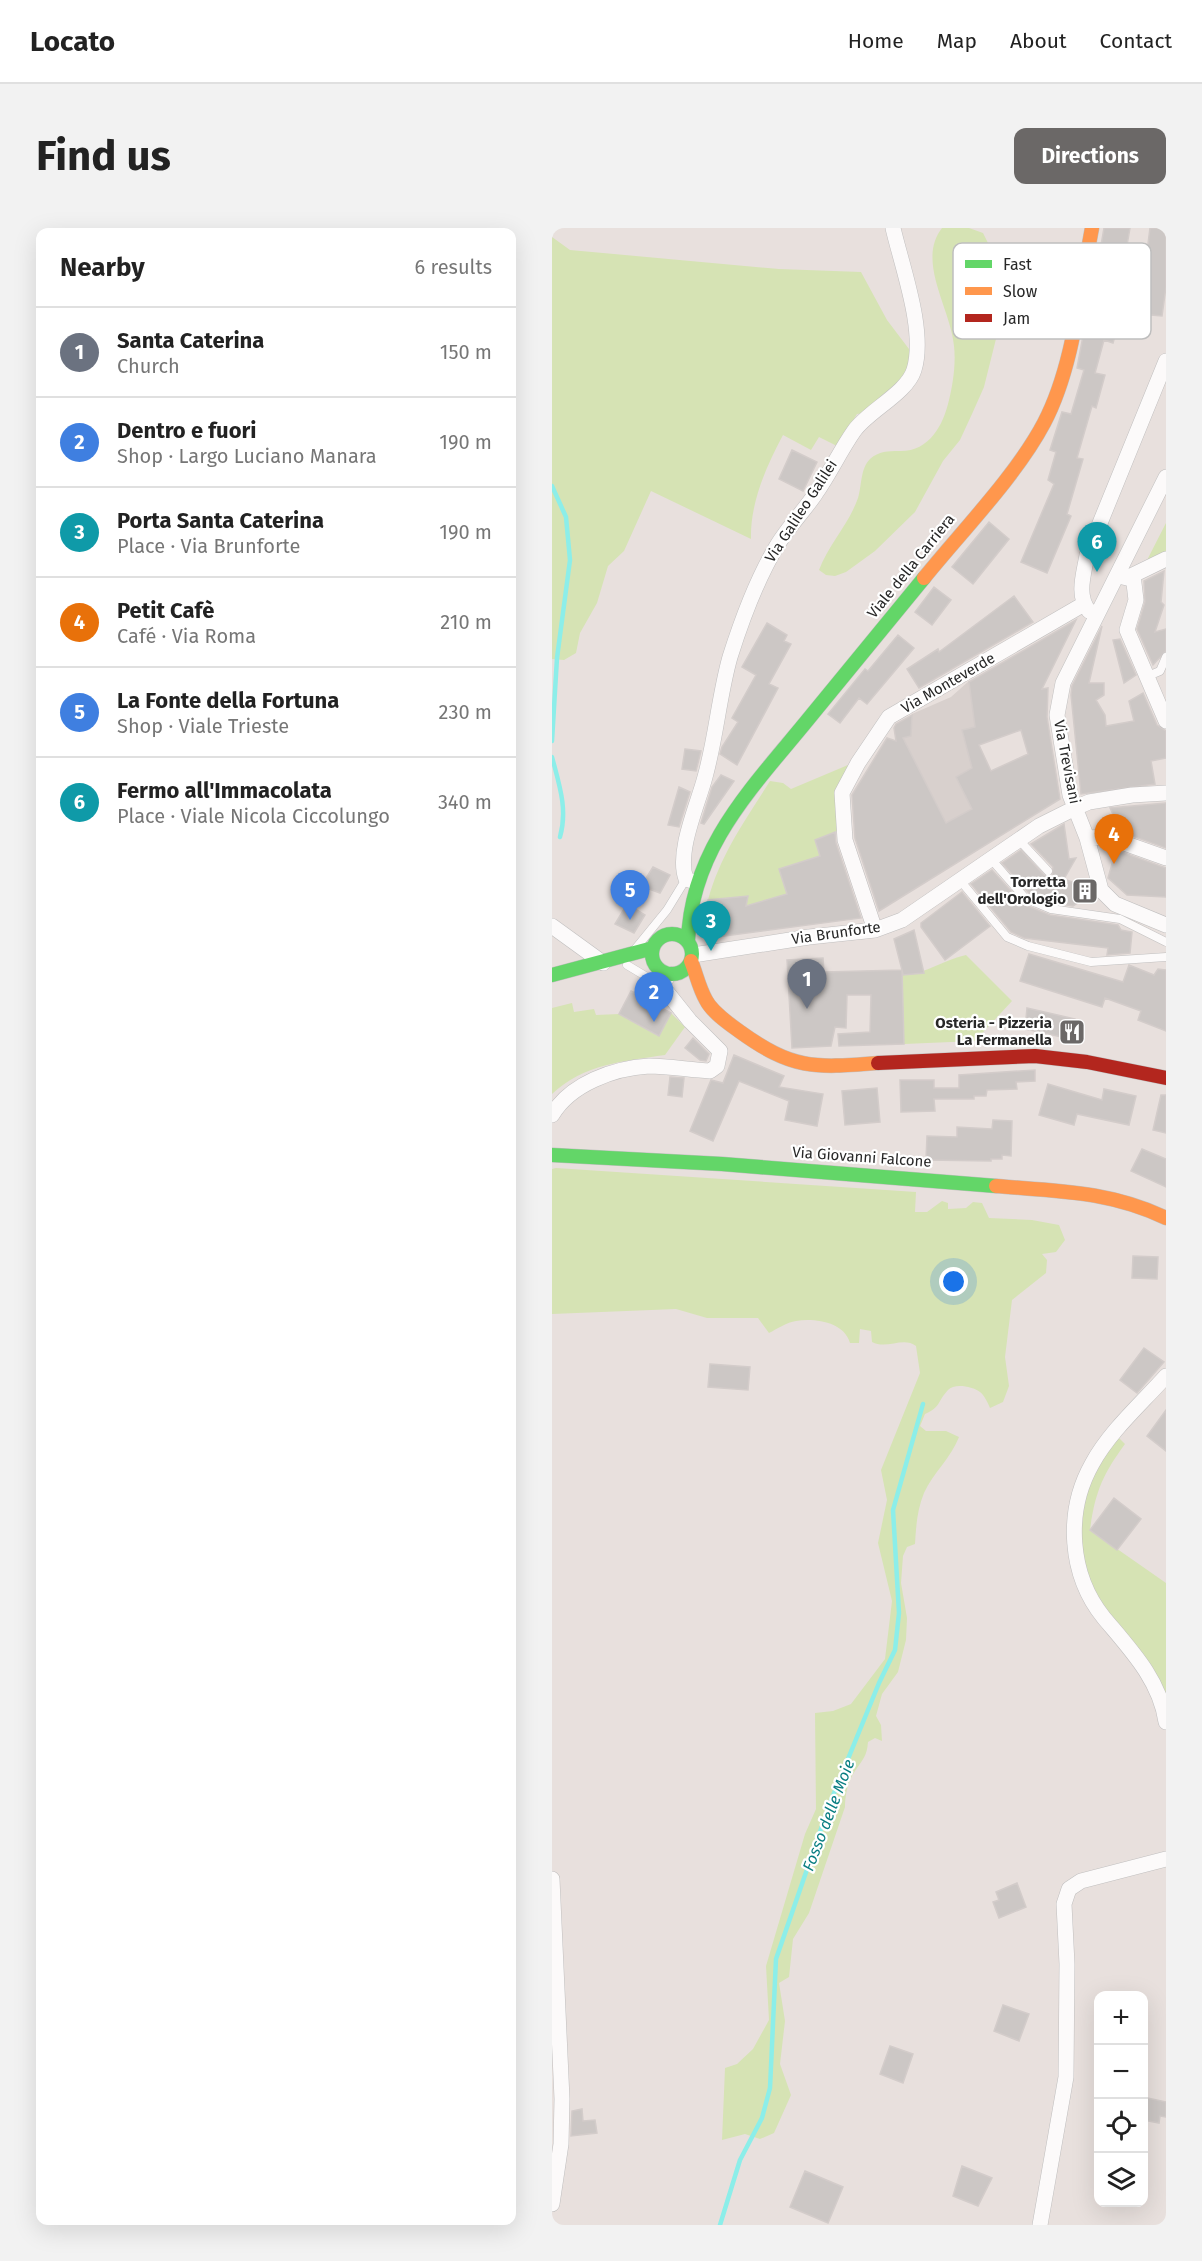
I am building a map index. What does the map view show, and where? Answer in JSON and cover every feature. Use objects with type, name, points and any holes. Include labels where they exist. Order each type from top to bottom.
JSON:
[{"type":"main road","name":"Viale della Carriera","points":[[1089,243],[1092,228]]},
{"type":"main road","name":"Viale della Carriera","points":[[668,935],[690,886],[718,835],[756,781],[1016,465],[1044,423],[1063,377],[1070,339]]},
{"type":"main road","name":"Viale della Carriera","points":[[690,886],[690,953]]},
{"type":"main road","points":[[552,975],[603,963],[628,960],[653,948],[661,937],[678,935],[690,953],[706,1001]]},
{"type":"main road","points":[[653,948],[652,959],[666,976]]},
{"type":"main road","points":[[666,976],[685,970],[690,953]]},
{"type":"main road","points":[[628,960],[666,976],[706,1001],[729,1024],[764,1049],[780,1058],[812,1067],[1035,1056],[1086,1062],[1166,1078]]},
{"type":"main road","name":"Via Giovanni Falcone","points":[[552,1155],[766,1167],[1092,1194],[1137,1204],[1166,1218]]},
{"type":"street","name":"Via Galileo Galilei","points":[[690,886],[685,854],[713,746],[730,659],[764,568],[779,542],[817,492],[856,428],[907,383],[914,372],[918,353],[916,330],[892,228]]},
{"type":"street","points":[[1094,618],[1084,604],[1081,588],[1087,555],[1166,361]]},
{"type":"street","name":"Via Trevisani","points":[[1166,477],[1126,575],[1094,618],[1064,683],[1057,715],[1078,807],[1101,890],[1115,904],[1166,925]]},
{"type":"street","points":[[1166,560],[1126,575],[1136,600],[1127,630],[1166,721]]},
{"type":"street","name":"Via Monteverde","points":[[875,930],[844,840],[842,793],[858,763],[889,717],[1084,604]]},
{"type":"street","points":[[1078,807],[1132,795],[1166,793]]},
{"type":"street","name":"Via Brunforte","points":[[690,953],[875,930],[902,920],[1019,840],[1078,807]]},
{"type":"street","points":[[1087,838],[1107,837],[1166,858]]},
{"type":"street","points":[[552,926],[603,963]]},
{"type":"street","points":[[552,1116],[558,1106],[588,1082],[626,1070],[650,1066],[710,1071],[717,1066],[720,1051],[690,1021],[666,976]]},
{"type":"street","points":[[1166,1377],[1114,1434],[1093,1463],[1082,1487],[1075,1533],[1079,1575],[1090,1601],[1138,1659],[1156,1686],[1166,1722]]},
{"type":"street","points":[[1040,2225],[1066,2077],[1067,1964],[1064,1904],[1069,1889],[1081,1881],[1166,1859]]},
{"type":"street","points":[[552,1880],[562,2098],[561,2144],[552,2204]]},
{"type":"lane","points":[[1148,676],[1160,671],[1166,657]]},
{"type":"lane","points":[[1019,840],[1048,871]]},
{"type":"lane","points":[[991,859],[1025,898],[1051,909],[1120,919],[1166,942]]},
{"type":"lane","points":[[959,879],[1007,937],[1028,946],[1091,962],[1166,957]]},
{"type":"lane","points":[[628,960],[667,910],[690,886]]},
{"type":"green space","points":[[942,228],[969,228],[983,233],[988,243],[953,243],[953,339],[934,270],[932,255],[935,241]]},
{"type":"green space","points":[[552,237],[570,250],[779,269],[861,272],[887,320],[912,353],[911,368],[903,380],[864,413],[857,414],[837,446],[819,437],[811,450],[783,435],[756,499],[751,539],[651,491],[624,551],[608,566],[597,603],[580,633],[576,653],[564,660],[552,659]]},
{"type":"green space","points":[[953,339],[996,339],[984,387],[960,440],[943,461],[915,512],[875,551],[846,572],[835,576],[826,575],[819,570],[854,507],[863,473],[870,459],[887,451],[910,450],[919,447],[933,436],[938,428],[950,394],[954,373]]},
{"type":"green space","points":[[1166,523],[1166,556],[1143,568]]},
{"type":"green space","points":[[848,765],[838,791],[837,831],[815,840],[830,890],[812,859],[779,869],[787,894],[746,906],[747,896],[708,900],[719,868],[743,823],[770,781],[783,783],[791,789]]},
{"type":"green space","points":[[966,955],[1012,1001],[975,1041],[904,1044],[902,975],[920,972]]},
{"type":"green space","points":[[572,1003],[574,1012],[594,1009],[596,1015],[619,1014],[658,1036],[671,1013],[685,1027],[665,1055],[620,1062],[591,1070],[564,1084],[552,1094],[552,1008]]},
{"type":"green space","points":[[552,1169],[916,1192],[915,1212],[927,1212],[942,1201],[948,1203],[948,1209],[966,1208],[973,1202],[982,1203],[989,1218],[1032,1220],[1059,1225],[1065,1240],[1056,1252],[1042,1254],[1047,1260],[1046,1273],[1012,1300],[1005,1357],[1009,1386],[1003,1402],[990,1408],[983,1395],[977,1390],[963,1386],[954,1387],[948,1390],[934,1409],[925,1414],[920,1426],[926,1431],[946,1431],[959,1437],[924,1493],[918,1512],[915,1544],[907,1547],[903,1556],[901,1583],[907,1618],[906,1640],[898,1672],[882,1694],[876,1716],[881,1725],[882,1741],[875,1738],[868,1742],[867,1751],[850,1779],[845,1807],[809,1913],[793,1939],[789,1977],[779,1983],[785,2021],[780,2064],[791,2095],[774,2133],[760,2139],[745,2134],[722,2140],[725,2068],[737,2064],[753,2049],[769,2020],[766,1966],[805,1834],[816,1809],[815,1713],[833,1711],[851,1704],[885,1659],[892,1601],[878,1543],[887,1500],[881,1470],[920,1373],[916,1346],[906,1342],[878,1344],[872,1342],[871,1331],[860,1329],[859,1343],[850,1343],[842,1330],[828,1323],[812,1320],[786,1324],[769,1333],[758,1318],[707,1318],[676,1309],[552,1314]]},
{"type":"green space","points":[[1116,1435],[1125,1444],[1101,1484],[1094,1505],[1090,1530],[1166,1583],[1166,1705],[1081,1573],[1078,1550],[1085,1488]]},
{"type":"shaded area","points":[[969,681],[975,727],[962,731],[972,768],[956,777],[973,811],[946,823],[903,738],[911,736],[912,714],[951,697]]},
{"type":"building","points":[[1104,228],[1130,228],[1127,243],[1101,243]]},
{"type":"building","points":[[1150,228],[1166,228],[1166,287],[1162,316],[1151,315],[1151,243],[1148,243]]},
{"type":"building","points":[[1082,339],[1114,339],[1113,343],[1104,340],[1095,373],[1105,375],[1096,408],[1092,406],[1077,458],[1083,459],[1067,514],[1071,516],[1047,573],[1021,562],[1054,484],[1048,480],[1056,452],[1050,450],[1062,412],[1071,414],[1084,370],[1077,368]]},
{"type":"building","points":[[792,450],[817,462],[803,491],[779,479]]},
{"type":"building","points":[[989,522],[1009,539],[973,584],[952,567]]},
{"type":"building","points":[[1164,571],[1161,602],[1164,605],[1155,632],[1166,629],[1166,651],[1153,665],[1137,629],[1145,602],[1144,581]]},
{"type":"building","points":[[934,587],[951,600],[932,625],[915,612]]},
{"type":"building","points":[[1014,596],[1033,622],[919,688],[907,669],[938,649],[939,652]]},
{"type":"building","points":[[1076,620],[1042,689],[1048,688],[1047,717],[1060,799],[879,911],[855,838],[852,795],[887,738],[896,741],[894,728],[896,724],[912,715],[911,736],[903,738],[946,823],[972,809],[956,777],[972,768],[962,730],[975,727],[969,682]],"holes":[[[1021,730],[1028,754],[991,771],[979,745]]]},
{"type":"building","points":[[767,623],[787,635],[784,641],[791,644],[769,684],[778,688],[737,765],[720,754],[738,722],[732,718],[756,675],[742,667]]},
{"type":"building","points":[[1102,626],[1089,683],[1104,683],[1104,695],[1096,700],[1105,715],[1106,726],[1134,721],[1129,701],[1143,693],[1157,725],[1166,731],[1166,758],[1151,761],[1155,784],[1081,794],[1072,686]]},
{"type":"building","points":[[898,635],[914,648],[867,704],[859,698],[840,723],[828,714],[865,669],[868,671]]},
{"type":"building","points":[[1120,639],[1136,675],[1124,683],[1113,640]]},
{"type":"building","points":[[685,749],[701,751],[696,771],[682,769]]},
{"type":"building","points":[[721,775],[734,781],[704,824],[701,823],[712,787]]},
{"type":"building","points":[[679,787],[690,792],[679,827],[668,825]]},
{"type":"building","points":[[1166,803],[1166,848],[1121,832],[1110,808]]},
{"type":"building","points":[[1064,824],[1069,859],[1076,858],[1064,879],[1083,886],[1087,882],[1091,890],[1090,895],[1073,906],[1053,903],[1029,893],[1002,863],[1021,850],[1044,875],[1052,876],[1053,867],[1031,844]]},
{"type":"building","points":[[835,832],[836,843],[861,918],[710,938],[708,900],[748,896],[746,906],[787,894],[779,869],[820,856],[815,840]]},
{"type":"building","points":[[1116,850],[1166,868],[1166,897],[1127,895],[1108,878]]},
{"type":"building","points":[[653,867],[670,875],[660,893],[641,886]]},
{"type":"building","points":[[992,870],[1023,904],[1050,915],[1118,925],[1121,930],[1132,932],[1130,953],[1107,955],[1108,948],[1024,938],[1011,932],[971,884]]},
{"type":"building","points":[[962,892],[990,926],[945,960],[921,927],[921,923]]},
{"type":"building","points":[[627,904],[645,915],[634,933],[615,924]]},
{"type":"building","points":[[914,930],[924,973],[903,975],[894,939]]},
{"type":"building","points":[[1029,954],[1123,982],[1129,965],[1154,975],[1158,969],[1166,970],[1166,1031],[1138,1020],[1141,1011],[1105,998],[1102,1007],[1020,981]]},
{"type":"building","points":[[823,958],[824,972],[902,970],[904,1044],[839,1046],[838,1034],[870,1032],[871,995],[847,995],[846,1028],[835,1027],[831,1046],[792,1048],[787,960]]},
{"type":"building","points":[[631,991],[671,1013],[659,1036],[619,1014]]},
{"type":"building","points":[[1027,1008],[1075,1019],[1071,1039],[1025,1029]]},
{"type":"building","points":[[693,1038],[709,1054],[706,1061],[700,1060],[685,1048]]},
{"type":"building","points":[[734,1055],[784,1076],[779,1087],[823,1094],[817,1126],[785,1120],[789,1101],[739,1081],[713,1141],[690,1131],[711,1080],[723,1083]]},
{"type":"building","points":[[1035,1070],[1035,1081],[1016,1082],[1017,1089],[987,1090],[986,1096],[974,1096],[974,1099],[934,1099],[935,1111],[901,1112],[900,1080],[934,1080],[934,1088],[959,1088],[959,1075]]},
{"type":"building","points":[[670,1077],[684,1078],[682,1097],[668,1095]]},
{"type":"building","points":[[1048,1084],[1102,1100],[1104,1089],[1136,1096],[1129,1125],[1077,1114],[1074,1125],[1039,1115]]},
{"type":"building","points":[[877,1088],[880,1122],[845,1125],[842,1091]]},
{"type":"building","points":[[1161,1095],[1166,1095],[1166,1133],[1153,1130]]},
{"type":"building","points":[[993,1120],[1012,1121],[1011,1156],[1002,1155],[1002,1159],[991,1159],[991,1161],[926,1160],[927,1136],[957,1137],[957,1127],[992,1129]]},
{"type":"building","points":[[1142,1149],[1166,1159],[1166,1187],[1131,1171]]},
{"type":"building","points":[[1133,1256],[1158,1257],[1157,1279],[1132,1278]]},
{"type":"building","points":[[1144,1348],[1164,1362],[1137,1393],[1120,1380]]},
{"type":"building","points":[[710,1364],[750,1367],[748,1390],[708,1387]]},
{"type":"building","points":[[1166,1410],[1166,1451],[1147,1436]]},
{"type":"building","points":[[1114,1498],[1141,1519],[1117,1550],[1090,1530]]},
{"type":"building","points":[[1017,1883],[1026,1907],[999,1918],[993,1902],[999,1900],[996,1892]]},
{"type":"building","points":[[1003,2005],[1029,2014],[1019,2041],[994,2031]]},
{"type":"building","points":[[890,2046],[913,2054],[903,2083],[880,2074]]},
{"type":"building","points":[[1148,2098],[1166,2102],[1166,2117],[1160,2116],[1159,2123],[1148,2121]]},
{"type":"building","points":[[582,2109],[583,2121],[595,2120],[597,2133],[571,2136],[572,2111]]},
{"type":"building","points":[[962,2166],[992,2178],[978,2206],[953,2196]]},
{"type":"building","points":[[805,2171],[843,2187],[828,2223],[790,2207]]},
{"type":"waterway","points":[[552,486],[566,517],[570,560],[557,658],[552,741]]},
{"type":"waterway","points":[[552,757],[563,807],[560,837]]},
{"type":"waterway","name":"Fosso delle Moie","points":[[720,2225],[740,2160],[762,2118],[770,2088],[776,1959],[830,1803],[879,1683],[895,1650],[899,1613],[893,1510],[923,1404]]},
{"type":"traffic: fast","points":[[688,941],[692,907],[700,876],[729,820],[768,768],[924,578]]},
{"type":"traffic: fast","points":[[672,934],[680,935],[686,940],[691,946],[692,954],[691,962],[686,968],[680,973],[672,974],[664,973],[658,968],[653,962],[652,954],[653,946],[658,940],[664,935],[672,934]]},
{"type":"traffic: fast","points":[[552,975],[653,948]]},
{"type":"traffic: fast","points":[[552,1155],[722,1164],[996,1186]]},
{"type":"traffic: slow","points":[[1089,243],[1092,228]]},
{"type":"traffic: slow","points":[[924,578],[988,503],[1032,443],[1054,401],[1072,339]]},
{"type":"traffic: slow","points":[[691,961],[701,991],[712,1009],[739,1031],[774,1053],[805,1064],[837,1066],[878,1063]]},
{"type":"traffic: slow","points":[[996,1186],[1104,1197],[1166,1218]]},
{"type":"traffic: jam","points":[[878,1063],[1035,1056],[1087,1062],[1166,1078]]},
{"type":"place","name":"Fermo all'Immacolata","points":[[1097,572]]},
{"type":"place","name":"Petit Cafè","points":[[1114,864]]},
{"type":"place","name":"Torretta dell'Orologio","points":[[1085,891]]},
{"type":"place","name":"La Fonte della Fortuna","points":[[630,920]]},
{"type":"place","name":"Porta Santa Caterina","points":[[711,951]]},
{"type":"place","name":"Santa Caterina","points":[[807,1009]]},
{"type":"place","name":"Dentro e fuori","points":[[654,1022]]},
{"type":"place","name":"Osteria - Pizzeria La Fermanella","points":[[1072,1032]]}]
